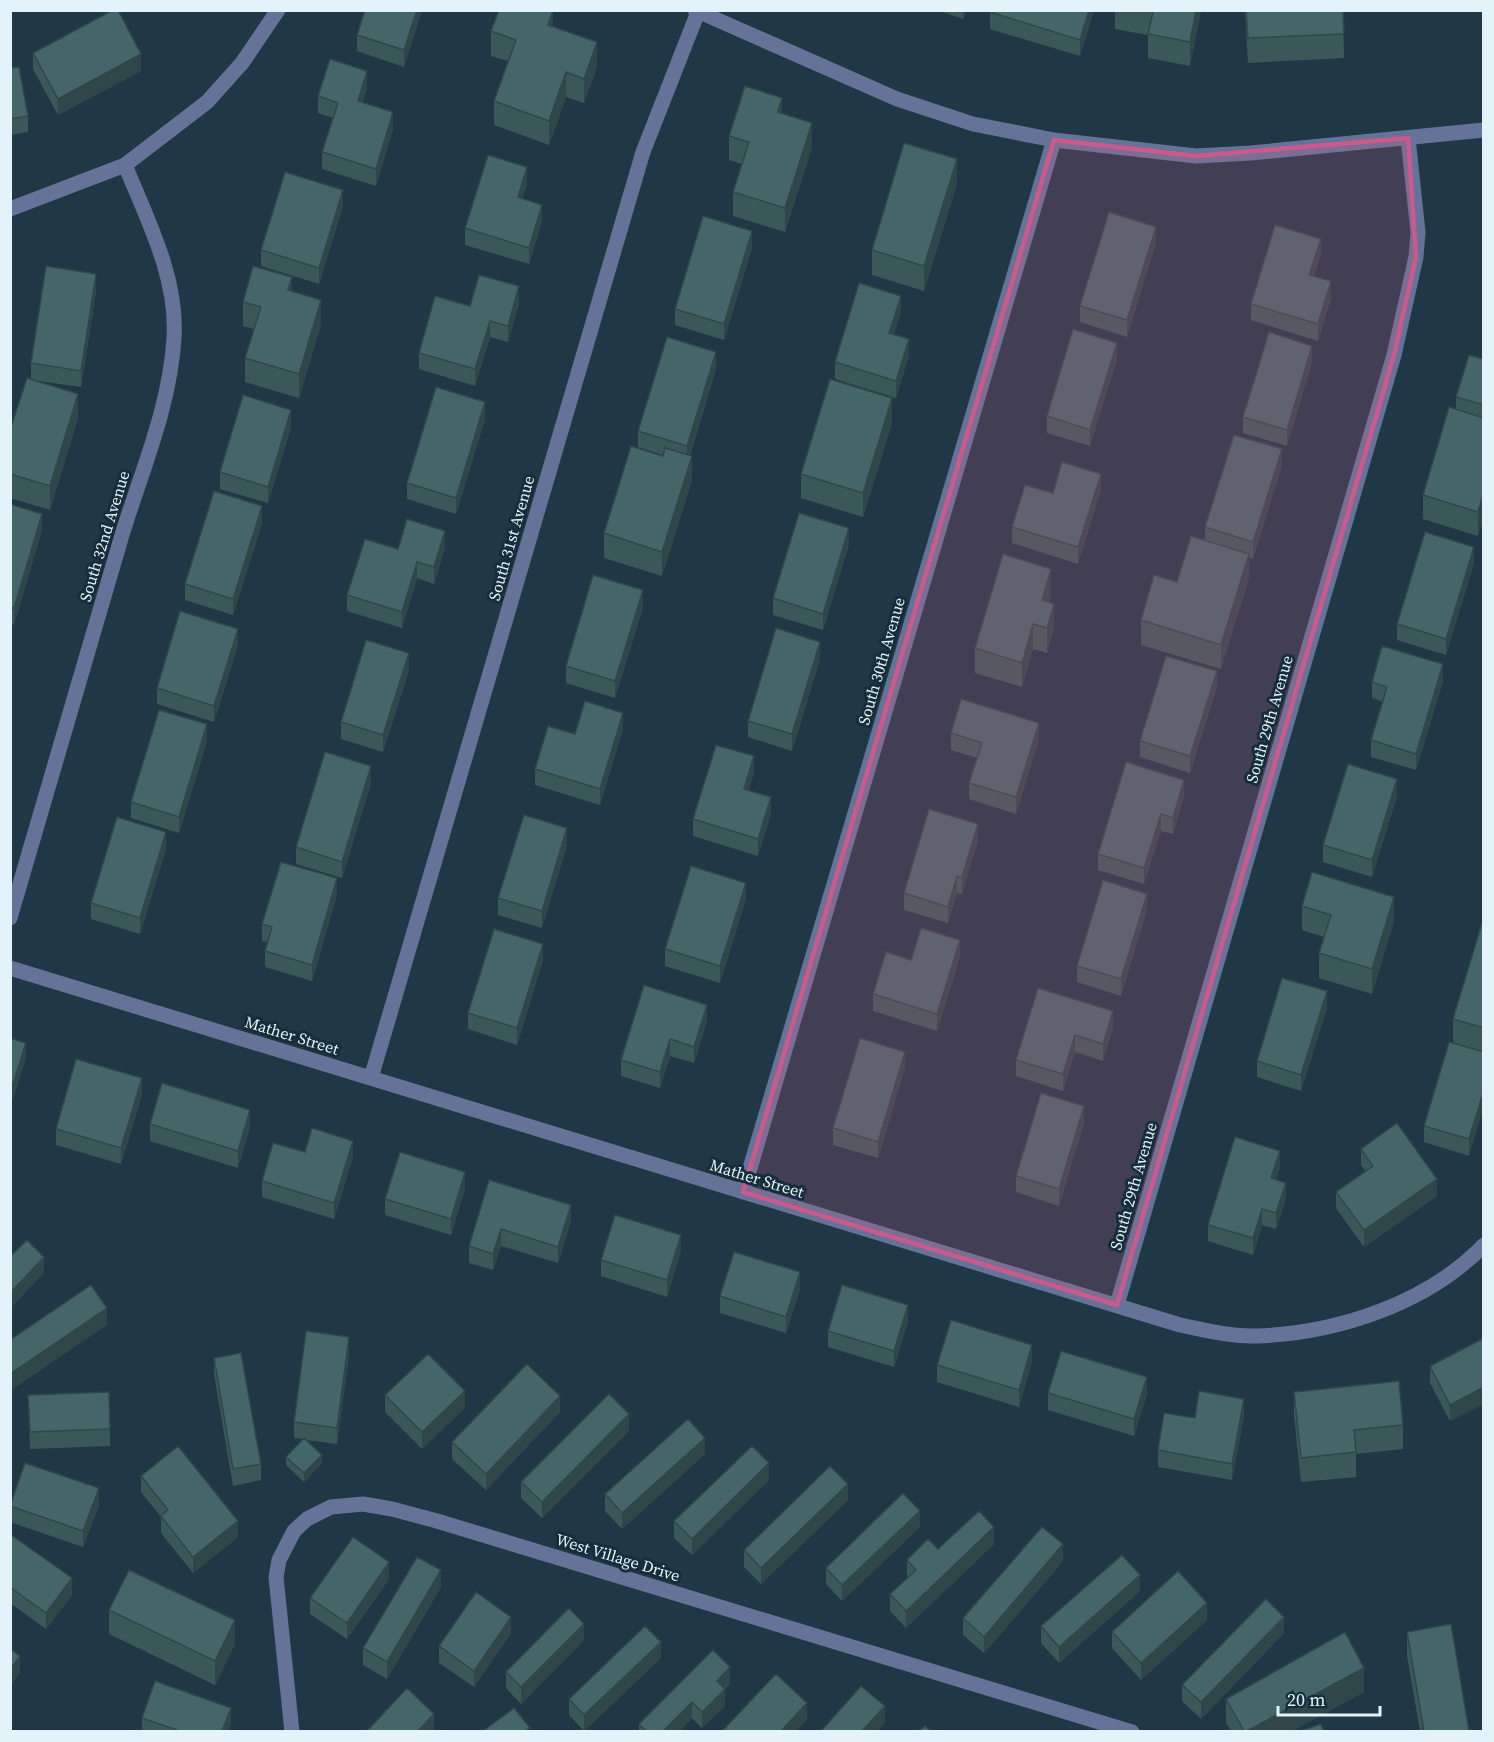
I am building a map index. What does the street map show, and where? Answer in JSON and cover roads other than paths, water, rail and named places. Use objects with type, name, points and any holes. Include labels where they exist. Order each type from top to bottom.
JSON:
[{"type":"street","points":[[10,208],[124,165],[207,102],[242,63],[278,10]]},
{"type":"street","points":[[697,11],[897,99],[973,124],[1054,140],[1196,156],[1251,153],[1484,130]]},
{"type":"street","name":"South 31st Avenue","points":[[371,1078],[643,152],[697,11]]},
{"type":"street","name":"South 29th Avenue","points":[[1117,1305],[1394,355],[1416,257],[1418,232],[1408,138]]},
{"type":"street","name":"South 30th Avenue","points":[[743,1192],[1054,140]]},
{"type":"street","name":"South 32nd Avenue","points":[[10,918],[123,532],[160,420],[175,338],[174,308],[170,288],[156,242],[124,165]]},
{"type":"street","name":"Mather Street","points":[[10,968],[1180,1325],[1220,1333],[1256,1336],[1311,1331],[1377,1313],[1414,1296],[1450,1274],[1484,1245]]},
{"type":"street","name":"West Village Drive","points":[[292,1731],[276,1577],[279,1560],[294,1531],[307,1519],[331,1507],[363,1504],[437,1521],[1132,1731]]}]
